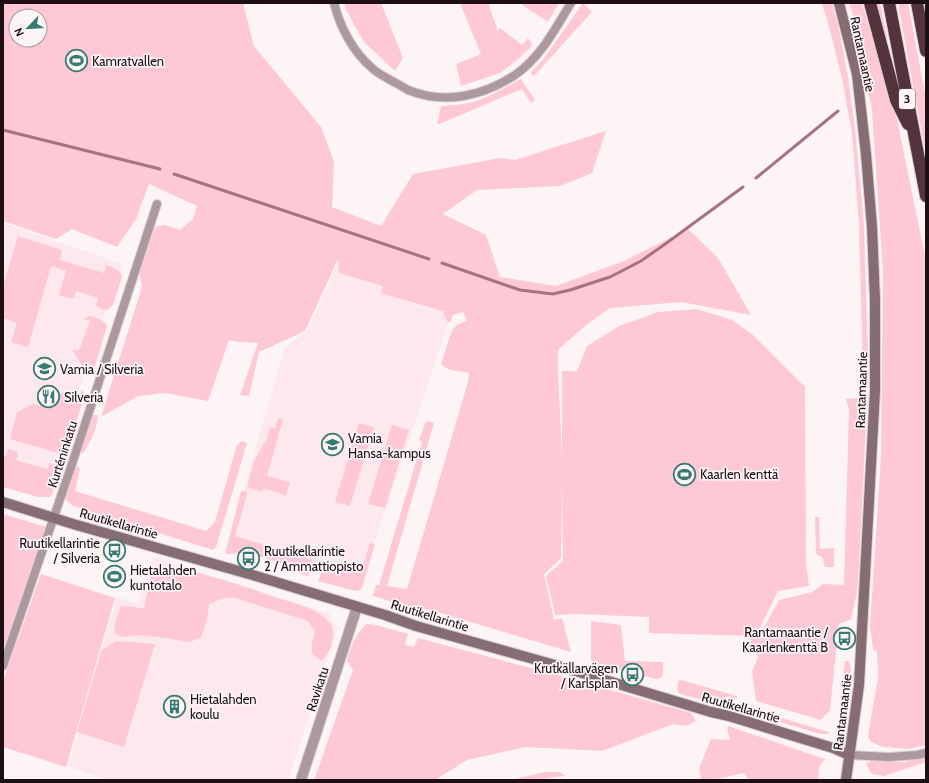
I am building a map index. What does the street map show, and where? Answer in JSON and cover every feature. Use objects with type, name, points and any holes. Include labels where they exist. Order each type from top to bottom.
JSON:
[{"type":"highway","points":[[870,3],[896,100],[915,140]]},
{"type":"highway","name":"3","points":[[889,3],[926,196]]},
{"type":"highway","points":[[917,3],[926,51]]},
{"type":"main road","name":"Rantamaantie","points":[[839,3],[858,82],[872,227],[875,300],[875,391],[859,685],[846,780]]},
{"type":"main road","name":"Ruutikellarintie","points":[[3,502],[256,576],[385,615],[416,626],[729,716],[833,748],[849,755]]},
{"type":"street","points":[[334,3],[347,38],[357,52],[372,68],[408,90],[432,96],[455,97],[483,92],[520,71],[531,62],[543,47],[571,3]]},
{"type":"street","name":"Kurténinkatu","points":[[3,666],[54,518],[157,204]]},
{"type":"street","name":"Ravikatu","points":[[301,780],[357,607]]},
{"type":"street","points":[[849,755],[889,757],[926,753]]},
{"type":"shaded area","points":[[3,3],[243,3],[254,46],[321,127],[334,162],[332,207],[381,226],[413,174],[500,158],[515,160],[606,131],[592,173],[560,186],[477,190],[443,214],[486,235],[500,277],[556,286],[624,261],[688,229],[718,258],[751,315],[681,302],[610,308],[586,325],[558,350],[562,457],[562,371],[577,371],[587,346],[619,326],[658,312],[697,309],[732,320],[753,335],[805,387],[806,563],[809,586],[778,591],[756,636],[649,633],[649,617],[579,614],[555,615],[546,576],[563,561],[562,480],[561,558],[544,574],[554,620],[562,618],[571,652],[427,609],[411,607],[373,596],[376,585],[379,585],[422,442],[419,440],[427,421],[434,423],[387,586],[407,589],[468,382],[469,373],[450,369],[441,364],[452,330],[458,324],[467,321],[463,312],[453,315],[450,322],[447,322],[443,311],[381,293],[383,286],[339,273],[338,259],[305,331],[259,352],[249,396],[240,395],[258,343],[229,340],[208,401],[165,393],[138,396],[101,417],[142,287],[139,271],[155,227],[165,225],[180,230],[193,219],[197,206],[149,184],[136,219],[117,247],[72,229],[56,239],[3,221]]},
{"type":"shaded area","points":[[344,3],[381,3],[403,58],[395,71],[364,42],[345,8]]},
{"type":"shaded area","points":[[460,3],[488,3],[498,31],[500,28],[522,45],[528,38],[532,44],[531,47],[500,73],[461,86],[456,64],[481,54]]},
{"type":"shaded area","points":[[519,3],[559,3],[548,22]]},
{"type":"shaded area","points":[[583,3],[592,12],[533,77],[531,72],[542,61]]},
{"type":"shaded area","points":[[822,3],[832,3],[838,24],[848,77],[855,129],[864,225],[868,358],[863,369],[859,226],[852,133],[842,78]]},
{"type":"shaded area","points":[[849,3],[862,3],[897,119],[926,261],[926,745],[908,749],[883,747],[871,742],[868,736],[878,678],[877,652],[873,649],[870,627],[881,456],[883,271],[872,110]]},
{"type":"shaded area","points":[[875,3],[880,3],[891,58]]},
{"type":"shaded area","points":[[898,3],[908,3],[926,99],[926,156]]},
{"type":"shaded area","points":[[521,79],[535,100],[531,103],[522,89],[437,125],[441,106],[463,104],[482,99]]},
{"type":"shaded area","name":"Vamia / Silveria","points":[[3,223],[122,264],[46,486],[3,474]]},
{"type":"shaded area","points":[[18,236],[62,250],[60,260],[104,273],[106,265],[119,270],[122,277],[113,305],[109,309],[103,310],[96,306],[98,298],[76,291],[74,298],[59,295],[66,271],[51,266],[28,347],[11,342],[17,323],[3,318],[3,287]]},
{"type":"shaded area","name":"Vamia Hansa-kampus","points":[[338,262],[442,289],[451,316],[361,582],[228,543],[285,347],[309,329]]},
{"type":"shaded area","points":[[89,316],[102,320],[107,326],[93,372],[89,374],[83,368],[73,350],[79,351],[90,321],[83,319]]},
{"type":"shaded area","points":[[82,390],[85,394],[67,451],[63,453],[54,452],[10,439],[17,412],[33,404],[54,408],[58,394],[69,391],[80,395]]},
{"type":"shaded area","points":[[857,398],[867,403],[857,592],[851,619],[839,624],[830,710],[821,720],[756,701],[752,672],[758,657],[751,646],[751,638],[759,637],[779,600],[812,592],[823,584],[844,585],[849,409],[846,399]]},
{"type":"shaded area","points":[[91,415],[98,415],[95,430],[83,453],[79,450]]},
{"type":"shaded area","points":[[278,418],[283,419],[267,476],[290,482],[286,496],[264,488],[262,492],[247,487],[254,462],[266,441],[270,427],[275,429]]},
{"type":"shaded area","points":[[359,423],[374,427],[350,506],[335,502]]},
{"type":"shaded area","points":[[392,425],[409,430],[385,508],[368,504]]},
{"type":"shaded area","points":[[242,441],[247,443],[216,547],[213,550],[73,506],[64,498],[73,467],[79,467],[80,469],[75,491],[206,531],[215,522],[237,445]]},
{"type":"shaded area","points":[[8,449],[18,452],[16,460],[47,469],[50,463],[61,467],[50,497],[38,497],[3,487],[3,457],[6,456]]},
{"type":"shaded area","points":[[241,491],[247,492],[247,495],[235,536],[313,560],[308,577],[279,563],[250,553],[225,554]]},
{"type":"shaded area","points":[[3,514],[46,527],[3,651]]},
{"type":"shaded area","points":[[815,517],[819,517],[820,549],[834,548],[834,567],[825,567],[822,557],[816,554]]},
{"type":"shaded area","points":[[370,543],[375,544],[362,588],[360,590],[355,591],[318,581],[322,571],[334,573],[340,570],[351,573],[353,566],[362,569]]},
{"type":"shaded area","points":[[153,557],[330,614],[337,630],[288,780],[107,780],[69,767],[117,597],[138,604]]},
{"type":"shaded area","points":[[154,569],[177,569],[194,572],[236,584],[314,611],[325,618],[332,627],[333,637],[328,653],[322,661],[312,654],[312,643],[315,632],[308,621],[235,598],[224,598],[209,604],[207,620],[201,638],[189,642],[139,635],[121,637],[115,633],[114,625],[121,606],[144,608],[150,579]]},
{"type":"shaded area","points":[[41,574],[115,598],[66,767],[3,747],[3,681]]},
{"type":"shaded area","points":[[591,621],[621,625],[625,661],[663,662],[663,676],[655,679],[591,661]]},
{"type":"shaded area","points":[[367,624],[408,634],[405,645],[414,647],[418,638],[576,680],[691,713],[696,721],[686,726],[673,724],[602,751],[526,747],[467,760],[435,780],[314,780],[353,670],[347,661],[350,651],[357,636]]},
{"type":"shaded area","points":[[116,641],[155,644],[124,747],[77,732],[101,651]]},
{"type":"shaded area","points":[[845,661],[849,661],[851,669],[847,710],[840,709]]},
{"type":"shaded area","points":[[681,680],[737,696],[737,699],[727,696],[720,704],[680,694],[677,690],[678,681]]},
{"type":"shaded area","points":[[751,709],[829,732],[829,734],[820,734],[753,714]]},
{"type":"shaded area","points":[[728,726],[825,759],[819,767],[818,780],[750,780],[743,773],[714,780],[701,780],[699,768],[711,739],[730,740],[727,728]]},
{"type":"shaded area","points":[[926,757],[926,762],[884,776],[872,774],[866,763],[871,761],[904,762]]},
{"type":"shaded area","points":[[544,772],[560,772],[565,776],[532,780],[511,780]]},
{"type":"waterway","points":[[756,178],[838,111]]},
{"type":"waterway","points":[[3,130],[160,169]]},
{"type":"waterway","points":[[174,174],[429,259]]},
{"type":"waterway","points":[[442,263],[520,290],[553,294],[570,290],[610,277],[641,261],[743,187]]},
{"type":"place","name":"Kamratvallen","points":[[77,61]]},
{"type":"place","name":"Vamia / Silveria","points":[[45,369]]},
{"type":"place","name":"Silveria","points":[[48,397]]},
{"type":"place","name":"Vamia Hansa-kampus","points":[[332,445]]},
{"type":"place","name":"Kaarlen kenttä","points":[[684,474]]},
{"type":"place","name":"Ruutikellarintie / Silveria","points":[[115,550]]},
{"type":"place","name":"Ruutikellarintie 2 / Ammattiopisto","points":[[249,558]]},
{"type":"place","name":"Hietalahden kuntotalo","points":[[114,577]]},
{"type":"place","name":"Rantamaantie / Kaarlenkenttä B","points":[[844,639]]},
{"type":"place","name":"Krutkällarvägen / Karlsplan","points":[[633,675]]},
{"type":"place","name":"Hietalahden koulu","points":[[175,706]]}]
